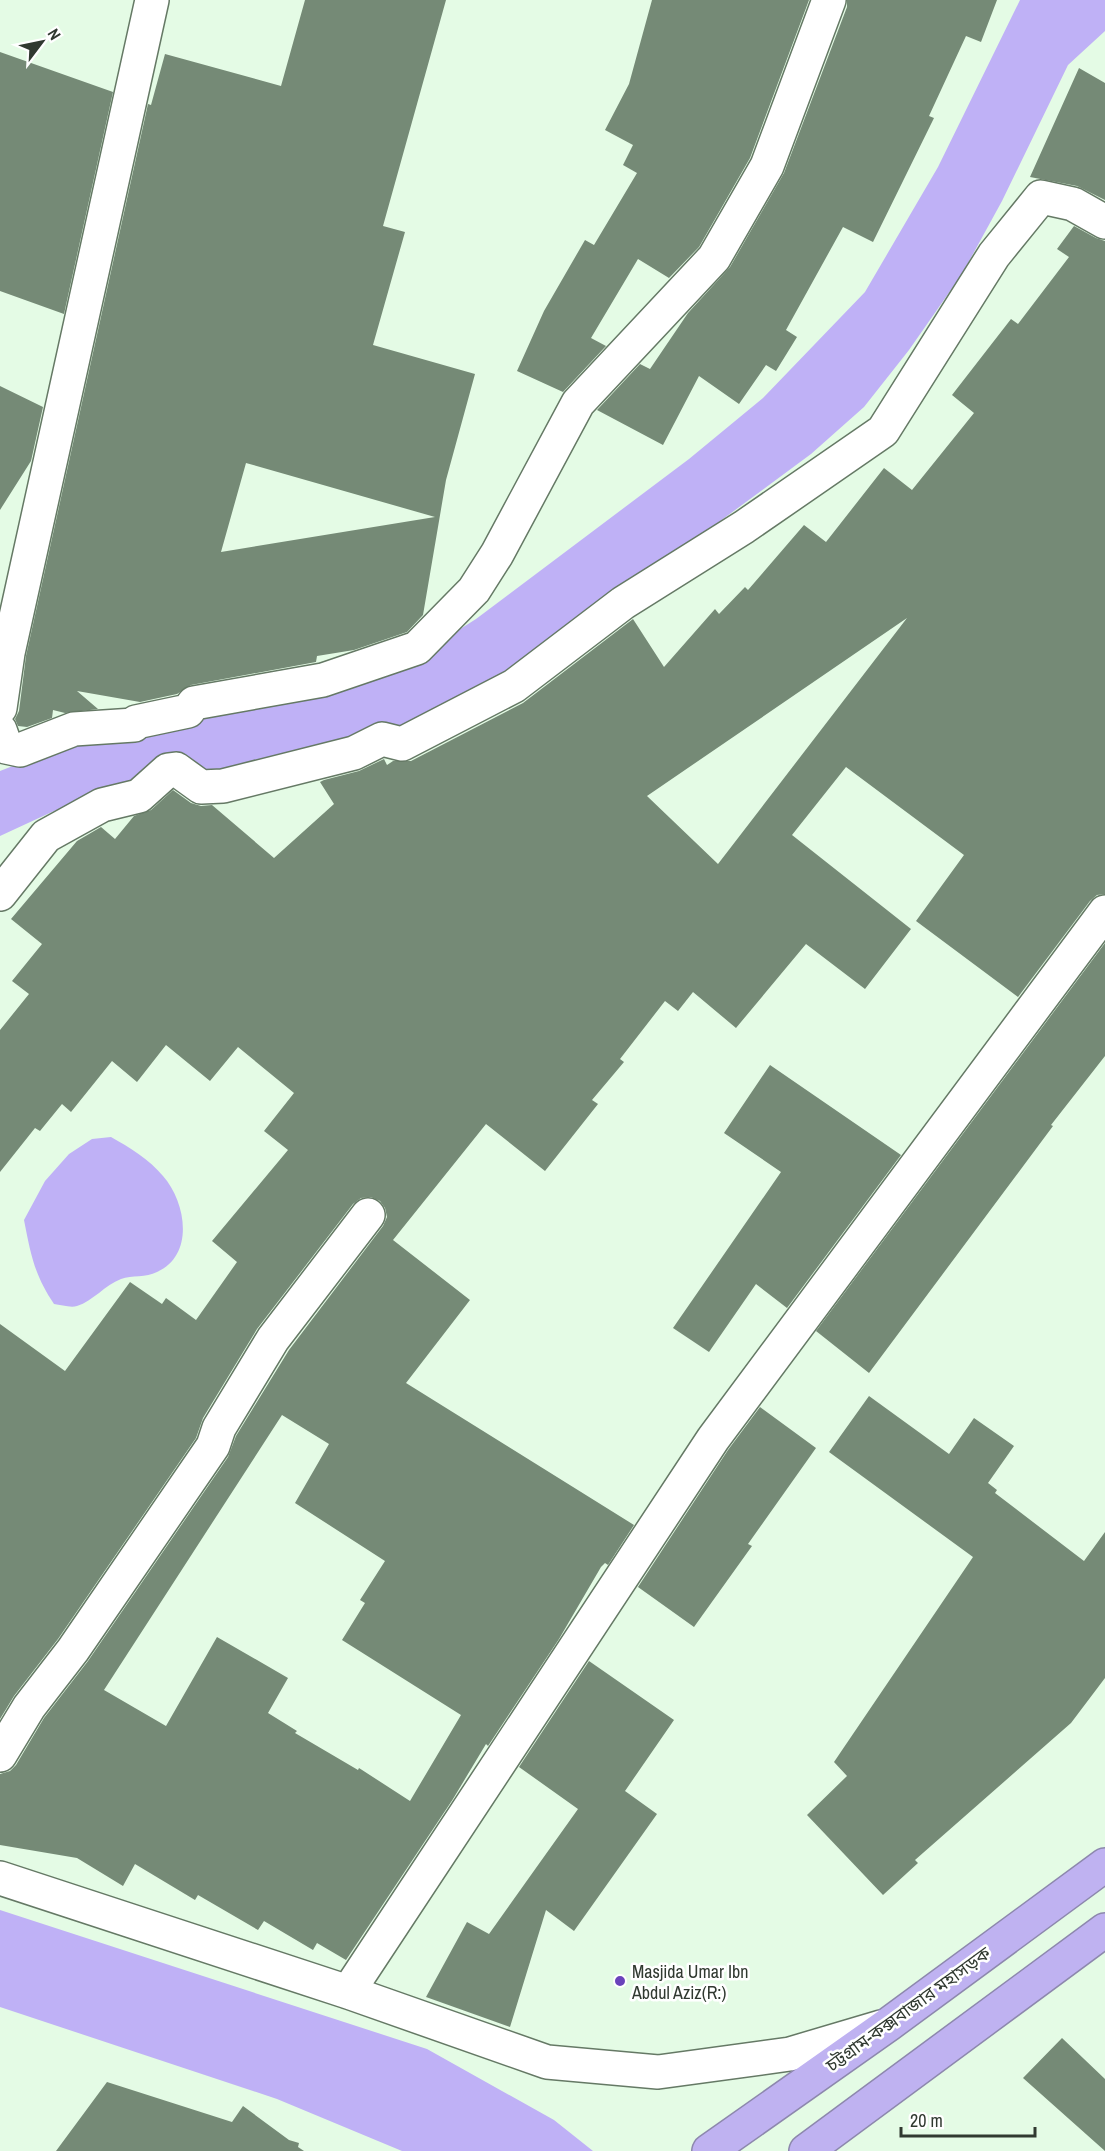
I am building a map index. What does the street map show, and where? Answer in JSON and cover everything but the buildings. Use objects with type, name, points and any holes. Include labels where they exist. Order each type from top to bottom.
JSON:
[{"type":"highway","name":"চট্টগ্রাম-কক্সবাজার মহাসড়ক","points":[[709,2151],[889,2024],[1105,1865]]},
{"type":"highway","points":[[814,2145],[1105,1929]]},
{"type":"street","points":[[0,708],[8,653],[152,0]]},
{"type":"street","points":[[0,730],[6,747],[20,750],[74,729],[134,725],[136,722],[188,711],[194,703],[323,680],[417,648],[474,590],[497,554],[578,403],[714,258],[767,166],[830,0]]},
{"type":"street","points":[[0,894],[46,836],[102,805],[139,796],[168,770],[176,769],[201,787],[223,786],[354,753],[382,740],[402,744],[514,686],[623,603],[744,527],[883,431],[994,255],[1041,197],[1073,204],[1105,222]]},
{"type":"street","points":[[348,1992],[713,1439],[1105,912]]},
{"type":"street","points":[[0,1755],[29,1707],[73,1650],[213,1446],[219,1428],[273,1339],[368,1215]]},
{"type":"street","points":[[0,1878],[348,1992],[547,2062],[658,2072],[790,2054],[889,2024]]},
{"type":"shaded area","points":[[1020,0],[1105,0],[1105,31],[1068,65],[1002,201],[962,274],[909,350],[864,407],[811,454],[685,547],[445,714],[335,752],[111,793],[54,811],[0,836],[0,771],[77,741],[394,671],[476,619],[689,459],[763,398],[865,292],[938,167]]},
{"type":"shaded area","points":[[111,1137],[146,1159],[171,1187],[181,1213],[182,1241],[169,1264],[157,1272],[121,1279],[77,1306],[54,1304],[34,1264],[24,1220],[45,1181],[69,1154],[92,1139]]},
{"type":"shaded area","points":[[0,1910],[427,2049],[554,2120],[593,2151],[402,2151],[277,2099],[0,2007]]},
{"type":"place","name":"Masjida Umar Ibn Abdul Aziz(R:)","points":[[620,1981]]}]
